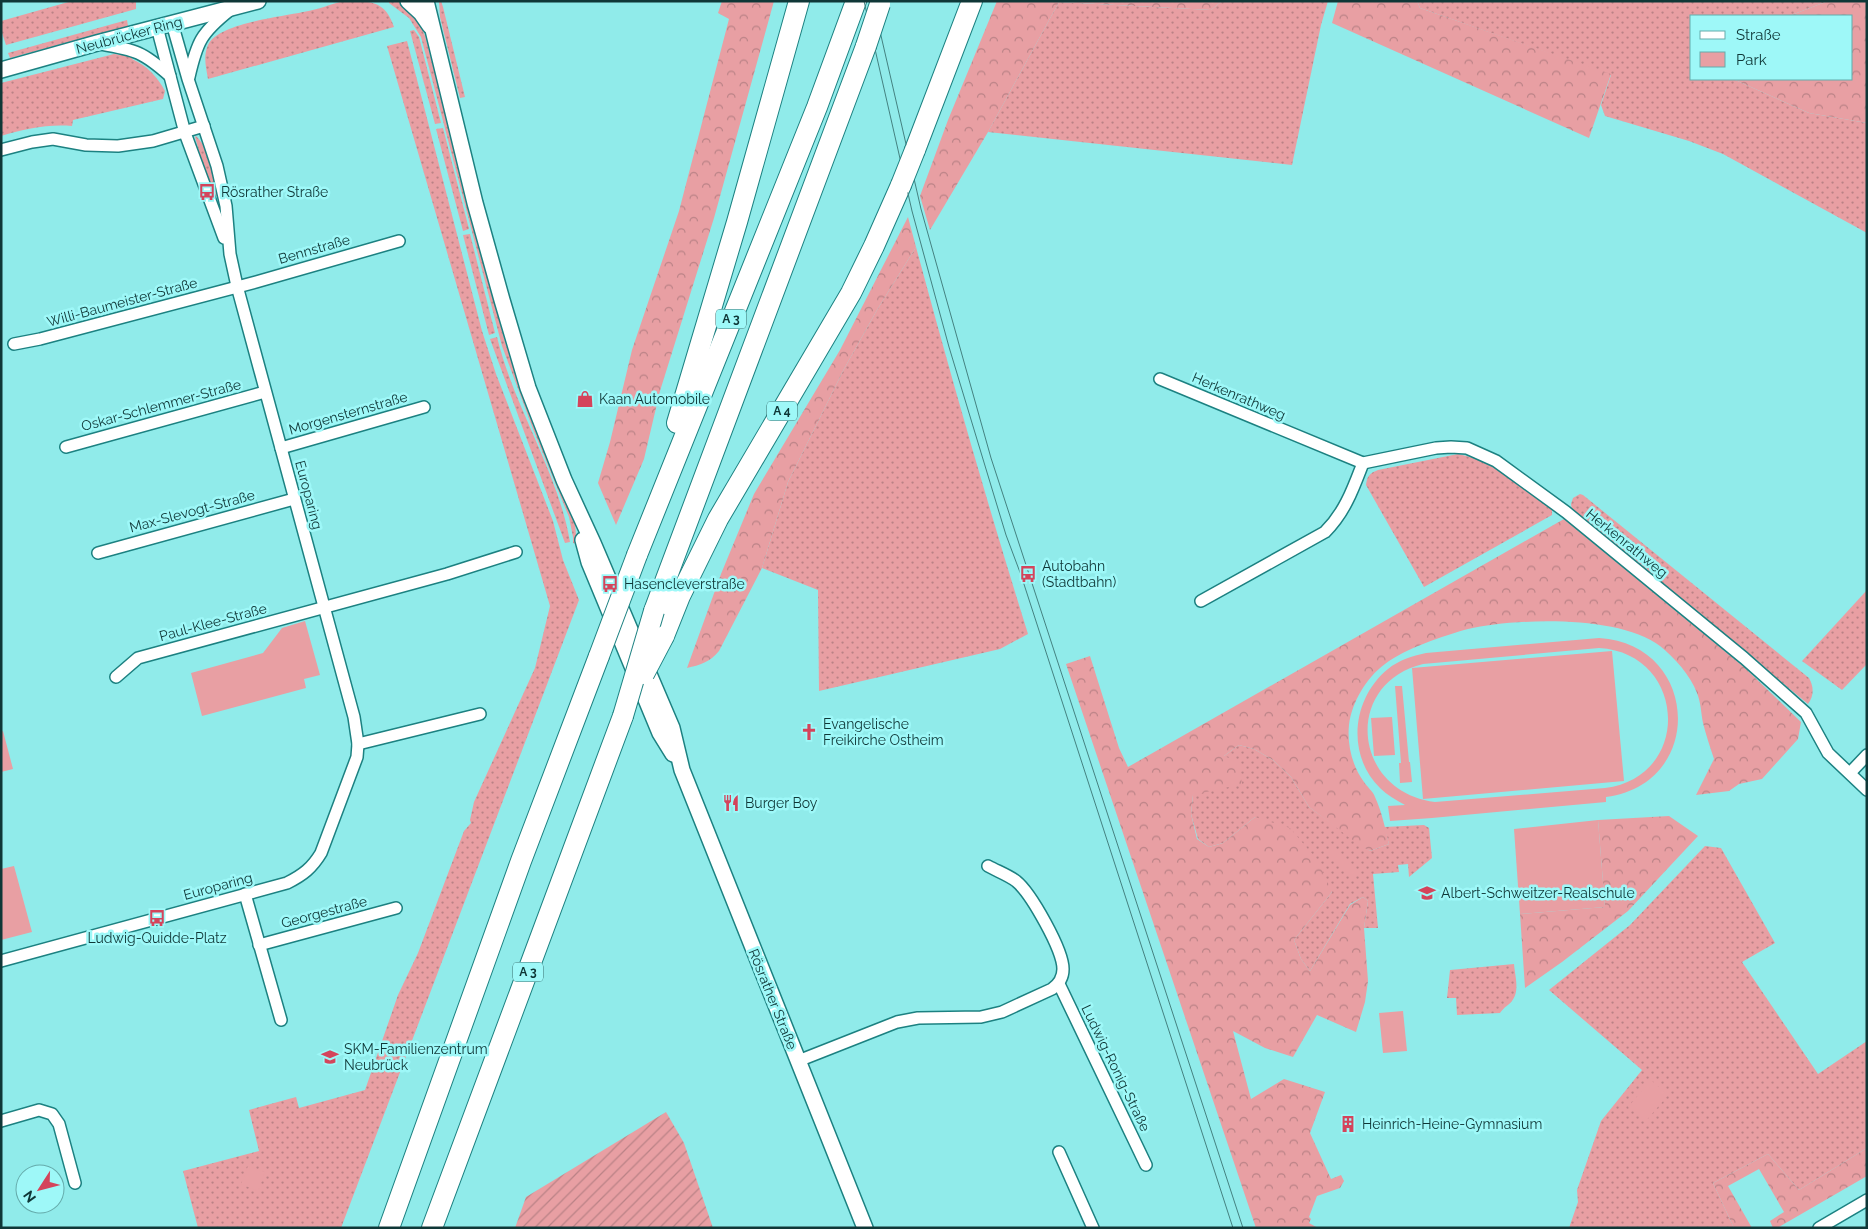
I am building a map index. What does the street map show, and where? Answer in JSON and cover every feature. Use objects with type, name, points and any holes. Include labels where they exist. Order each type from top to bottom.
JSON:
[{"type":"highway","points":[[646,530],[737,222],[799,1]]},
{"type":"highway","name":"A 4","points":[[623,716],[664,636],[680,596],[718,519],[851,293],[874,246],[916,150],[972,1]]},
{"type":"highway","name":"A 3","points":[[389,1228],[522,861],[646,530],[818,107],[856,3]]},
{"type":"highway","name":"A 3","points":[[432,1228],[623,716],[654,611],[881,3]]},
{"type":"main road","name":"Neubrücker Ring","points":[[1,70],[258,1]]},
{"type":"main road","points":[[408,1],[421,13],[432,28]]},
{"type":"main road","name":"Rösrather Straße","points":[[426,1],[502,300],[528,388],[564,480],[672,728],[682,770],[865,1228]]},
{"type":"street","name":"Rösrather Straße","points":[[432,28],[434,1]]},
{"type":"street","points":[[188,78],[198,43],[204,33],[232,8]]},
{"type":"street","name":"Europaring","points":[[1,961],[287,883],[305,874],[322,853],[354,766],[358,744],[354,717],[237,286],[230,254],[217,166],[172,23]]},
{"type":"street","name":"Europaring","points":[[157,27],[185,133],[230,254]]},
{"type":"street","points":[[97,43],[138,51],[150,58],[170,76]]},
{"type":"street","points":[[1,150],[53,139],[86,145],[118,146],[153,141],[204,126]]},
{"type":"street","name":"Bennstraße","points":[[237,286],[398,241]]},
{"type":"street","name":"Willi-Baumeister-Straße","points":[[14,344],[40,340],[237,286]]},
{"type":"street","name":"Herkenrathweg","points":[[1160,379],[1363,463],[1436,448],[1451,447],[1467,448],[1496,461],[1566,512],[1744,658],[1806,713],[1828,753],[1867,790]]},
{"type":"street","name":"Oskar-Schlemmer-Straße","points":[[66,447],[265,392]]},
{"type":"street","name":"Morgensternstraße","points":[[281,448],[424,407]]},
{"type":"street","points":[[1201,601],[1325,532],[1340,516],[1347,504],[1363,463]]},
{"type":"street","name":"Max-Slevogt-Straße","points":[[98,552],[294,499]]},
{"type":"street","points":[[323,607],[447,574],[516,552]]},
{"type":"street","name":"Paul-Klee-Straße","points":[[116,677],[138,658],[323,607]]},
{"type":"street","points":[[358,744],[480,714]]},
{"type":"street","points":[[1850,773],[1867,755]]},
{"type":"street","points":[[798,1061],[897,1022],[918,1018],[981,1018],[1002,1012],[1052,989],[1058,984],[1062,977],[1063,968],[1055,943],[1034,904],[1015,881],[988,866]]},
{"type":"street","points":[[245,894],[281,1020]]},
{"type":"street","name":"Georgestraße","points":[[259,945],[396,908]]},
{"type":"street","name":"Ludwig-Ronig-Straße","points":[[1058,984],[1146,1165]]},
{"type":"street","points":[[1,1121],[39,1110],[52,1114],[59,1124],[75,1183]]},
{"type":"street","points":[[1059,1152],[1093,1228]]},
{"type":"street","points":[[1819,1228],[1867,1200]]},
{"type":"green space","points":[[72,1],[136,1],[136,9],[6,45],[1,30],[1,21]]},
{"type":"green space","points":[[344,1],[369,2],[381,7],[390,18],[394,27],[208,79],[205,62],[206,49],[214,37],[224,31],[251,22],[308,11]]},
{"type":"green space","points":[[389,1],[401,1],[406,4],[419,22],[425,36],[505,342],[524,397],[568,504],[575,525],[577,544],[573,543],[569,517],[502,346],[421,37],[409,18],[389,3]]},
{"type":"green space","points":[[439,1],[441,1],[443,7],[465,97],[460,98],[440,17]]},
{"type":"green space","points":[[722,1],[774,1],[714,218],[660,391],[644,459],[616,525],[598,483],[632,350],[679,211],[729,19],[718,13]]},
{"type":"green space","points":[[997,1],[1222,1],[1211,10],[1059,2],[988,132],[930,230],[920,196],[948,120]]},
{"type":"green space","points":[[1222,1],[1328,1],[1321,25],[1292,165],[988,132],[1059,2],[1211,10]]},
{"type":"green space","points":[[1338,1],[1417,1],[1420,8],[1611,74],[1589,138],[1332,23]]},
{"type":"green space","points":[[1417,1],[1828,1],[1792,15],[1690,15],[1690,80],[1735,80],[1809,113],[1867,123],[1867,233],[1723,154],[1689,141],[1605,116],[1601,105],[1611,75],[1420,8]]},
{"type":"green space","points":[[1828,1],[1867,1],[1867,123],[1809,113],[1735,80],[1853,80],[1853,15],[1792,15]]},
{"type":"green space","points":[[127,20],[128,26],[10,58],[8,53]]},
{"type":"green space","points":[[414,30],[419,37],[441,123],[435,124],[410,31]]},
{"type":"green space","points":[[407,41],[482,331],[496,374],[553,521],[563,560],[579,600],[341,1228],[198,1228],[183,1171],[259,1151],[249,1110],[296,1097],[299,1108],[365,1090],[398,995],[418,953],[464,831],[471,823],[474,802],[535,668],[550,606],[387,46]]},
{"type":"green space","points":[[114,54],[132,56],[132,59],[151,72],[165,91],[163,99],[73,120],[72,126],[36,128],[1,136],[1,83]]},
{"type":"green space","points":[[443,128],[469,229],[463,231],[436,129]]},
{"type":"green space","points":[[196,136],[205,148],[211,164],[217,196],[215,197],[205,176]]},
{"type":"green space","points":[[908,217],[916,247],[877,310],[844,369],[788,482],[762,568],[719,651],[712,658],[687,668],[721,574],[754,494],[840,350]]},
{"type":"green space","points":[[470,234],[495,333],[489,335],[463,235]]},
{"type":"green space","points":[[916,247],[970,441],[1028,634],[1000,649],[819,691],[818,590],[762,568],[788,482],[844,369],[877,310]]},
{"type":"green space","points":[[497,337],[514,389],[556,490],[570,542],[565,543],[490,339]]},
{"type":"green space","points":[[1458,454],[1484,462],[1507,476],[1552,508],[1552,515],[1424,587],[1366,482],[1369,475],[1378,470]]},
{"type":"green space","points":[[1580,494],[1809,678],[1813,691],[1808,704],[1572,510],[1573,498]]},
{"type":"green space","points":[[1564,519],[1744,667],[1801,722],[1798,739],[1762,779],[1739,784],[1729,791],[1696,795],[1714,759],[1703,723],[1697,693],[1686,673],[1676,661],[1660,646],[1642,636],[1620,629],[1594,624],[1539,621],[1488,625],[1436,639],[1394,658],[1378,670],[1366,683],[1357,699],[1351,716],[1349,725],[1350,747],[1356,769],[1373,793],[1389,844],[1370,851],[1358,844],[1309,807],[1291,777],[1273,760],[1254,749],[1239,745],[1224,756],[1239,762],[1242,784],[1193,795],[1191,814],[1197,839],[1209,847],[1223,843],[1255,817],[1290,828],[1318,861],[1332,892],[1294,940],[1301,959],[1310,971],[1350,905],[1363,897],[1368,901],[1364,928],[1368,981],[1365,1002],[1356,1032],[1317,1015],[1293,1057],[1265,1048],[1233,1031],[1251,1099],[1284,1079],[1325,1092],[1310,1133],[1331,1179],[1341,1175],[1344,1181],[1340,1188],[1317,1196],[1309,1217],[1311,1219],[1309,1223],[1318,1228],[1256,1228],[1066,664],[1090,656],[1119,748],[1128,767]]},
{"type":"green space","points":[[1867,590],[1867,664],[1842,690],[1802,661]]},
{"type":"green space","points":[[305,621],[320,675],[304,679],[306,688],[202,716],[191,673],[263,653],[282,628]]},
{"type":"green space","points":[[1599,638],[1632,646],[1657,664],[1672,688],[1678,715],[1674,743],[1661,768],[1639,787],[1606,797],[1606,802],[1390,821],[1388,806],[1405,805],[1380,788],[1369,775],[1362,760],[1358,743],[1361,711],[1367,695],[1376,681],[1388,669],[1406,659],[1426,653]],"holes":[[[1599,648],[1628,655],[1649,670],[1663,692],[1668,716],[1665,740],[1654,762],[1634,779],[1605,788],[1435,802],[1408,794],[1387,779],[1374,759],[1368,737],[1370,714],[1379,693],[1397,675],[1423,664]]]},
{"type":"green space","points":[[1612,651],[1624,781],[1423,799],[1412,668]]},
{"type":"green space","points":[[1395,686],[1402,686],[1412,782],[1400,783],[1399,763],[1401,763]]},
{"type":"green space","points":[[1392,717],[1395,755],[1374,756],[1371,718]]},
{"type":"green space","points":[[3,731],[13,769],[1,772],[1,732]]},
{"type":"green space","points":[[1239,745],[1254,749],[1273,760],[1291,777],[1309,807],[1370,851],[1389,844],[1384,827],[1424,825],[1429,828],[1432,858],[1409,877],[1408,864],[1398,865],[1399,872],[1373,874],[1378,928],[1364,928],[1368,901],[1363,897],[1350,904],[1310,971],[1301,959],[1294,940],[1332,892],[1255,817],[1223,843],[1209,847],[1198,839],[1191,814],[1193,795],[1224,756]]},
{"type":"green space","points":[[1669,816],[1698,836],[1628,911],[1525,988],[1520,914],[1605,907],[1598,820]]},
{"type":"green space","points":[[1598,820],[1605,907],[1520,914],[1514,829]]},
{"type":"green space","points":[[1705,846],[1721,848],[1775,943],[1742,962],[1818,1074],[1867,1041],[1867,1148],[1799,1190],[1768,1154],[1713,1183],[1734,1228],[1569,1228],[1578,1202],[1577,1190],[1601,1121],[1642,1070],[1549,990],[1630,925]]},
{"type":"green space","points":[[1331,848],[1359,873],[1354,879],[1326,853]]},
{"type":"green space","points":[[14,866],[32,932],[1,940],[1,869]]},
{"type":"green space","points":[[1514,964],[1516,993],[1512,1001],[1500,1013],[1457,1015],[1456,998],[1447,998],[1450,970]]},
{"type":"green space","points":[[1403,1011],[1407,1051],[1383,1053],[1379,1013]]},
{"type":"green space","points":[[1651,1080],[1668,1095],[1646,1121],[1628,1107]]},
{"type":"green space","points":[[666,1112],[684,1143],[713,1228],[515,1228],[526,1197]]},
{"type":"green space","points":[[1867,1148],[1867,1176],[1777,1228],[1773,1228],[1770,1221],[1784,1212],[1759,1169],[1728,1186],[1752,1228],[1734,1228],[1713,1183],[1768,1154],[1799,1190]]},
{"type":"green space","points":[[248,1166],[265,1172],[258,1191],[241,1184]]},
{"type":"tram line","points":[[864,1],[912,211],[949,347],[1006,535],[1021,575],[1233,1228]]},
{"type":"tram line","points":[[873,1],[921,209],[991,458],[1243,1228]]},
{"type":"place","name":"Rösrather Straße","points":[[207,192]]},
{"type":"place","name":"Kaan Automobile","points":[[585,399]]},
{"type":"place","name":"Autobahn (Stadtbahn)","points":[[1028,574]]},
{"type":"place","name":"Hasencleverstraße","points":[[610,584]]},
{"type":"place","name":"Evangelische Freikirche Ostheim","points":[[809,732]]},
{"type":"place","name":"Burger Boy","points":[[731,803]]},
{"type":"place","name":"Albert-Schweitzer-Realschule","points":[[1427,893]]},
{"type":"place","name":"Ludwig-Quidde-Platz","points":[[157,918]]},
{"type":"place","name":"SKM-Familienzentrum Neubrück","points":[[330,1057]]},
{"type":"place","name":"Heinrich-Heine-Gymnasium","points":[[1348,1124]]}]
